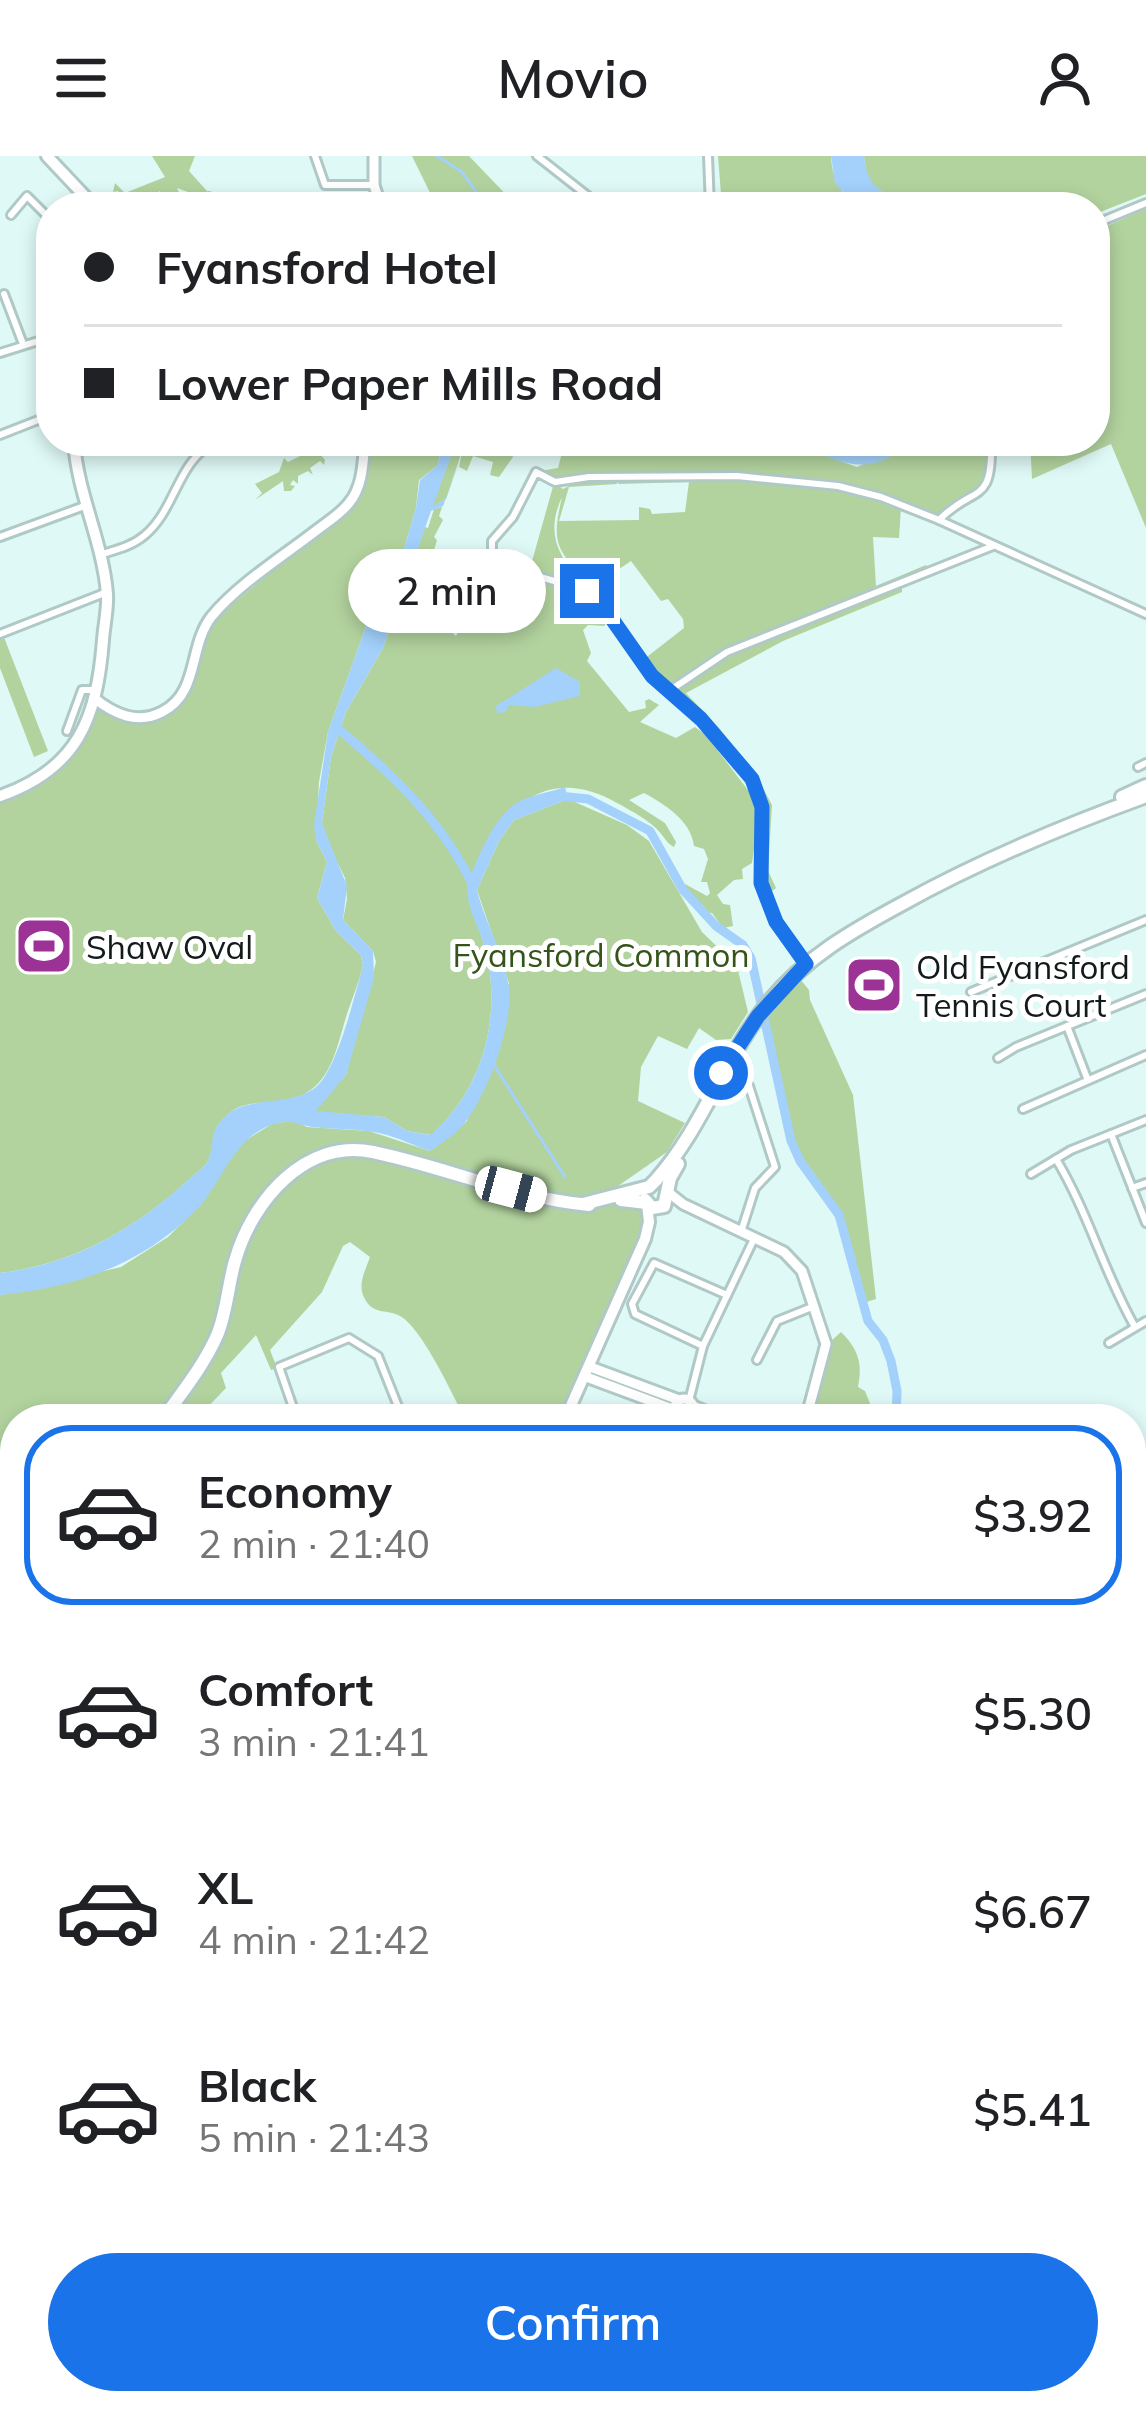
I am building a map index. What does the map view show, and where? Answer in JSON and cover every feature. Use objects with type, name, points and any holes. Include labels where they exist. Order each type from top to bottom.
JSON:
[{"type":"main road","points":[[46,156],[80,192]]},
{"type":"main road","points":[[0,796],[40,779],[64,759],[85,728],[95,694],[107,592],[77,456]]},
{"type":"main road","points":[[1084,818],[1146,786]]},
{"type":"main road","points":[[574,1404],[666,1199],[672,1172],[700,1127],[738,1046],[781,988],[849,933],[970,866],[1146,796]]},
{"type":"main road","points":[[589,1372],[646,1235],[645,1194],[700,1127]]},
{"type":"main road","points":[[173,1404],[217,1336],[233,1266],[250,1229],[280,1183],[313,1158],[346,1149],[370,1151],[552,1200],[583,1204],[628,1198],[655,1208],[666,1199]]},
{"type":"main road","points":[[583,1204],[660,1185],[666,1199]]},
{"type":"street","points":[[315,156],[325,185],[374,185]]},
{"type":"street","points":[[374,156],[376,192]]},
{"type":"street","points":[[537,156],[583,192]]},
{"type":"street","points":[[550,167],[560,156]]},
{"type":"street","points":[[708,156],[709,192]]},
{"type":"street","points":[[11,215],[27,196],[36,205]]},
{"type":"street","points":[[1110,218],[1146,203]]},
{"type":"street","points":[[4,295],[23,344]]},
{"type":"street","points":[[0,353],[36,341]]},
{"type":"street","points":[[0,435],[36,421]]},
{"type":"street","points":[[98,555],[123,548],[148,532],[197,456]]},
{"type":"street","points":[[67,731],[82,691],[95,694],[112,712],[133,718],[158,714],[172,705],[188,684],[199,641],[213,615],[349,503],[364,456]]},
{"type":"street","points":[[939,520],[986,486],[991,456]]},
{"type":"street","points":[[806,964],[776,922],[761,883],[762,807],[752,779],[701,719],[642,664],[592,593],[501,566],[492,557],[490,544],[513,518],[536,472],[555,482],[612,477],[795,479],[881,497],[1146,614]]},
{"type":"street","points":[[0,537],[87,505]]},
{"type":"street","points":[[669,691],[728,652],[994,546]]},
{"type":"street","points":[[0,634],[107,592]]},
{"type":"street","points":[[971,992],[1146,920]]},
{"type":"street","points":[[998,1058],[1146,994]]},
{"type":"street","points":[[1067,1026],[1088,1078]]},
{"type":"street","points":[[1023,1109],[1146,1055]]},
{"type":"street","points":[[728,1065],[749,1086],[775,1170],[754,1188],[740,1234]]},
{"type":"street","points":[[1031,1174],[1146,1120]]},
{"type":"street","points":[[1111,1134],[1146,1223]]},
{"type":"street","points":[[1056,1159],[1072,1184],[1112,1287],[1136,1327]]},
{"type":"street","points":[[1132,1188],[1146,1183]]},
{"type":"street","points":[[666,1199],[793,1260],[803,1274],[826,1344],[810,1404]]},
{"type":"street","points":[[686,1404],[703,1346],[753,1240]]},
{"type":"street","points":[[703,1346],[633,1313],[633,1302],[654,1263],[727,1295]]},
{"type":"street","points":[[757,1360],[777,1321],[815,1305]]},
{"type":"street","points":[[1109,1343],[1146,1321]]},
{"type":"street","points":[[291,1404],[279,1367],[349,1338],[378,1356],[397,1404]]},
{"type":"street","points":[[589,1372],[672,1404]]},
{"type":"green space","points":[[152,156],[195,156],[189,171],[207,191],[128,192],[165,177]]},
{"type":"green space","points":[[412,156],[469,156],[504,192],[430,192]]},
{"type":"green space","points":[[718,156],[831,156],[843,192],[721,192]]},
{"type":"green space","points":[[864,156],[1146,156],[1146,194],[1110,208],[1110,192],[883,192],[867,179]]},
{"type":"green space","points":[[1146,209],[1146,528],[1110,444],[1110,225]]},
{"type":"green space","points":[[300,456],[325,460],[324,465],[320,461],[310,468],[313,475],[308,471],[298,476],[298,484],[293,480],[291,491],[284,491],[283,481],[255,500],[262,493],[255,484],[279,472],[284,458],[288,462]]},
{"type":"green space","points":[[368,456],[440,456],[437,466],[419,480],[401,559],[369,618],[328,732],[316,840],[327,862],[317,898],[336,931],[361,955],[363,966],[329,1068],[299,1097],[247,1105],[228,1114],[219,1125],[207,1163],[162,1203],[113,1236],[59,1260],[0,1273],[0,802],[33,787],[60,767],[81,741],[97,708],[130,721],[170,711],[212,625],[354,503],[365,483]]},
{"type":"green space","points":[[451,456],[460,456],[446,499],[432,507]]},
{"type":"green space","points":[[461,456],[473,456],[467,471],[459,467]]},
{"type":"green space","points":[[473,456],[513,457],[499,477],[490,475],[493,462]]},
{"type":"green space","points":[[561,456],[827,456],[857,467],[880,456],[989,456],[985,483],[943,510],[938,519],[885,500],[901,507],[899,538],[873,537],[876,586],[926,565],[929,572],[902,584],[902,592],[783,641],[686,693],[756,775],[772,805],[768,871],[776,888],[768,894],[761,866],[762,793],[680,699],[679,688],[670,691],[643,660],[684,628],[683,619],[668,599],[661,601],[631,561],[597,584],[605,596],[595,591],[558,541],[557,522],[562,497],[555,521],[557,543],[566,563],[584,582],[529,572],[554,483],[563,489],[579,481],[546,475],[546,470],[558,468]],"holes":[[[616,478],[621,478],[618,484],[687,482],[684,478],[698,478],[689,482],[685,512],[652,514],[639,507],[639,520],[559,521],[569,487],[617,484]]]},
{"type":"green space","points":[[1031,456],[1084,456],[1032,479]]},
{"type":"green space","points":[[442,507],[433,554],[463,567],[468,553],[484,558],[472,596],[447,611],[439,622],[456,636],[467,616],[476,618],[482,628],[513,598],[541,584],[552,583],[559,592],[586,600],[608,621],[583,630],[591,653],[587,661],[629,712],[646,708],[649,699],[659,705],[640,722],[676,738],[695,727],[760,806],[752,863],[742,869],[743,879],[734,880],[717,895],[730,905],[733,926],[723,928],[683,888],[685,884],[707,896],[710,893],[707,882],[701,882],[708,859],[704,849],[694,846],[688,828],[675,814],[644,793],[629,800],[665,823],[676,842],[674,847],[641,817],[590,791],[543,792],[506,818],[467,885],[490,973],[490,1025],[476,1074],[449,1117],[431,1135],[407,1131],[384,1117],[316,1112],[316,1106],[346,1075],[376,962],[373,951],[343,920],[345,878],[324,835],[331,757],[346,712],[383,648],[425,527],[434,509]]},
{"type":"green space","points":[[0,627],[48,751],[34,757],[0,668]]},
{"type":"green space","name":"Fyansford Common","points":[[568,799],[627,825],[649,841],[702,932],[737,966],[748,1012],[731,1039],[716,1040],[699,1028],[687,1049],[658,1036],[641,1067],[638,1101],[685,1123],[667,1152],[605,1195],[647,1203],[644,1225],[625,1281],[567,1404],[457,1404],[409,1323],[366,1301],[362,1284],[370,1257],[350,1242],[343,1246],[322,1292],[270,1350],[277,1368],[271,1370],[256,1335],[221,1373],[226,1388],[211,1404],[0,1404],[0,1295],[121,1267],[168,1237],[201,1204],[246,1140],[272,1124],[293,1120],[307,1127],[369,1131],[430,1151],[467,1121],[509,983],[477,890],[514,820]]},
{"type":"green space","points":[[800,979],[809,990],[853,1095],[876,1299],[863,1303],[839,1215],[810,1181],[792,1134],[766,1015]]},
{"type":"green space","points":[[841,1332],[852,1344],[860,1371],[858,1387],[870,1404],[814,1404],[830,1342]]},
{"type":"water","points":[[831,156],[864,156],[869,177],[884,192],[843,192],[835,183]]},
{"type":"water","points":[[440,456],[451,456],[433,506],[445,499],[443,506],[431,511],[383,648],[346,712],[331,757],[322,823],[347,886],[343,920],[373,951],[374,978],[346,1075],[316,1111],[384,1117],[407,1131],[430,1135],[448,1117],[475,1074],[489,1025],[490,973],[467,885],[487,839],[509,809],[565,787],[568,799],[514,820],[477,890],[509,988],[503,1039],[483,1093],[462,1126],[430,1151],[369,1131],[288,1122],[263,1129],[240,1147],[198,1208],[156,1244],[82,1279],[0,1295],[0,1273],[87,1249],[161,1203],[207,1163],[214,1132],[225,1116],[249,1105],[304,1094],[316,1087],[331,1065],[363,966],[361,955],[336,931],[317,898],[327,862],[314,825],[328,732],[369,618],[401,559],[420,480],[437,466]]},
{"type":"water","points":[[825,456],[890,456],[864,465]]},
{"type":"water","points":[[556,668],[580,682],[580,696],[534,707],[508,705],[506,712],[497,713],[496,706]]},
{"type":"waterway","points":[[437,156],[462,172],[476,192]]},
{"type":"waterway","points":[[336,727],[414,799],[473,886]]},
{"type":"waterway","points":[[559,796],[588,799],[650,831],[683,890],[751,958],[791,1141],[839,1215],[868,1321],[891,1361],[897,1404]]},
{"type":"waterway","points":[[494,1065],[565,1177]]},
{"type":"place","name":"Shaw Oval","points":[[44,946]]},
{"type":"place","name":"Old Fyansford Tennis Court","points":[[874,985]]},
{"type":"route","points":[[587,591],[598,599],[652,676],[717,736],[760,796],[761,883],[776,922],[806,964],[758,1016],[721,1073]]}]
